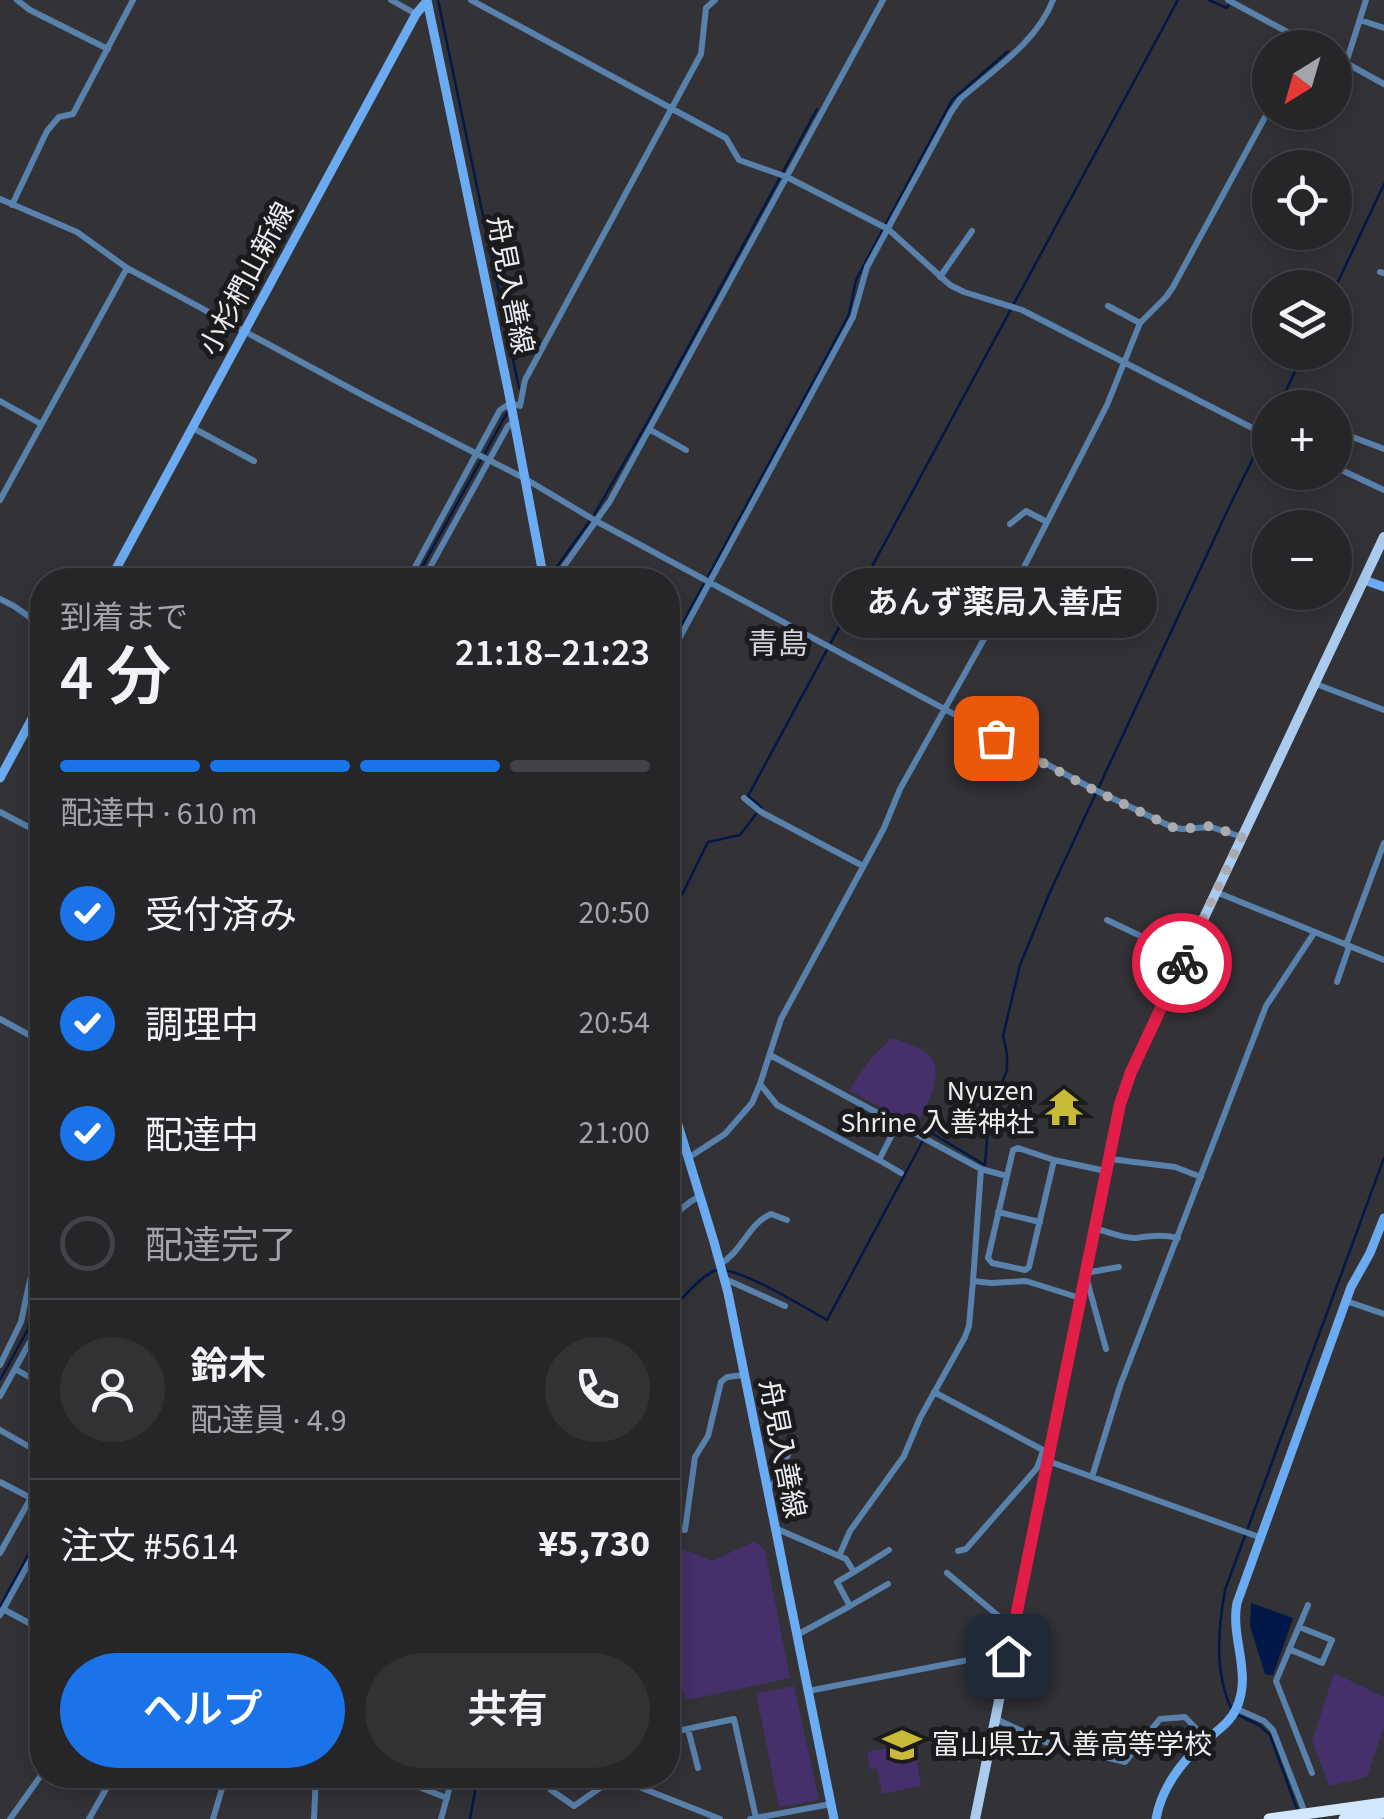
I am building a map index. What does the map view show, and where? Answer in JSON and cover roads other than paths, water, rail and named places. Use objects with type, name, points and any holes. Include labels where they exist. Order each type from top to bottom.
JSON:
[{"type":"highway","points":[[1270,1819],[1378,1810]]},
{"type":"highway","points":[[1344,1819],[1378,1810]]},
{"type":"main road","name":"小杉椚山新線","points":[[117,568],[329,172],[427,0]]},
{"type":"main road","name":"舟見入善線","points":[[427,0],[544,568]]},
{"type":"main road","points":[[975,1819],[1120,1104],[1131,1072],[1384,537]]},
{"type":"main road","points":[[1364,580],[1384,587]]},
{"type":"main road","points":[[0,778],[30,722]]},
{"type":"main road","name":"舟見入善線","points":[[680,1132],[724,1278],[834,1819]]},
{"type":"main road","points":[[1156,1819],[1158,1804],[1178,1770],[1237,1709],[1243,1684],[1233,1621],[1237,1603],[1346,1300],[1384,1218]]},
{"type":"street","points":[[17,0],[108,49]]},
{"type":"street","points":[[12,205],[47,131],[58,117],[74,114],[134,0]]},
{"type":"street","points":[[391,0],[416,14]]},
{"type":"street","points":[[471,0],[726,138],[739,160],[787,178],[888,229],[950,285],[1022,310],[1252,428]]},
{"type":"street","points":[[429,568],[500,410],[511,403],[520,406],[525,380],[700,54],[706,8],[714,0]]},
{"type":"street","points":[[563,568],[610,502],[883,0]]},
{"type":"street","points":[[680,637],[853,317],[867,266],[960,99],[1035,34],[1047,18],[1053,0]]},
{"type":"street","points":[[1228,0],[1280,30]]},
{"type":"street","points":[[1352,45],[1366,0]]},
{"type":"street","points":[[1360,20],[1384,28]]},
{"type":"street","points":[[1352,67],[1384,84]]},
{"type":"street","points":[[688,1158],[725,1134],[752,1103],[779,1023],[884,828],[900,790],[1047,522],[1107,405],[1140,323],[1173,286],[1258,130]]},
{"type":"street","points":[[0,198],[77,232],[127,268],[524,478],[596,521],[1090,788],[1172,827],[1211,826],[1242,837]]},
{"type":"street","points":[[940,276],[972,231]]},
{"type":"street","points":[[0,500],[127,268]]},
{"type":"street","points":[[1108,306],[1140,323]]},
{"type":"street","points":[[0,401],[42,424]]},
{"type":"street","points":[[415,568],[482,456],[514,422]]},
{"type":"street","points":[[193,428],[254,462]]},
{"type":"street","points":[[650,429],[686,450]]},
{"type":"street","points":[[1352,437],[1384,449]]},
{"type":"street","points":[[1352,475],[1384,490]]},
{"type":"street","points":[[1010,524],[1026,511],[1047,522]]},
{"type":"street","points":[[970,596],[999,613]]},
{"type":"street","points":[[0,599],[30,617]]},
{"type":"street","points":[[1314,683],[1384,710]]},
{"type":"street","points":[[744,798],[762,812],[863,866]]},
{"type":"street","points":[[0,812],[30,828]]},
{"type":"street","points":[[1337,982],[1384,843]]},
{"type":"street","points":[[1216,892],[1384,960]]},
{"type":"street","points":[[1106,920],[1185,957]]},
{"type":"street","points":[[1092,1477],[1120,1386],[1266,1006],[1314,933]]},
{"type":"street","points":[[0,1019],[30,1035]]},
{"type":"street","points":[[770,1054],[980,1169],[1007,1176]]},
{"type":"street","points":[[760,1084],[776,1105],[901,1173]]},
{"type":"street","points":[[879,1160],[898,1123]]},
{"type":"street","points":[[1054,1160],[1029,1267],[1025,1270],[992,1263],[988,1258],[1012,1150],[1018,1148],[1106,1171]]},
{"type":"street","points":[[1108,1159],[1174,1167],[1202,1177]]},
{"type":"street","points":[[838,1556],[850,1531],[904,1456],[969,1326],[980,1169]]},
{"type":"street","points":[[680,1208],[700,1196]]},
{"type":"street","points":[[998,1212],[1040,1222]]},
{"type":"street","points":[[720,1264],[758,1220],[771,1214],[788,1220]]},
{"type":"street","points":[[1094,1228],[1133,1238],[1164,1234],[1178,1238]]},
{"type":"street","points":[[1106,1350],[1085,1273],[1119,1267]]},
{"type":"street","points":[[724,1278],[784,1306]]},
{"type":"street","points":[[0,1365],[22,1322],[30,1280]]},
{"type":"street","points":[[973,1281],[1026,1281],[1080,1298]]},
{"type":"street","points":[[1346,1300],[1384,1314]]},
{"type":"street","points":[[0,1396],[30,1347]]},
{"type":"street","points":[[16,1369],[30,1377]]},
{"type":"street","points":[[680,1529],[686,1530],[695,1457],[708,1436],[722,1382],[744,1374]]},
{"type":"street","points":[[934,1392],[1092,1477],[1259,1537]]},
{"type":"street","points":[[0,1430],[30,1447]]},
{"type":"street","points":[[767,1490],[778,1478],[795,1438]]},
{"type":"street","points":[[958,1551],[966,1548],[1047,1455]]},
{"type":"street","points":[[0,1482],[30,1497]]},
{"type":"street","points":[[1,1547],[30,1501]]},
{"type":"street","points":[[775,1528],[846,1558],[854,1572]]},
{"type":"street","points":[[850,1606],[837,1582],[889,1550]]},
{"type":"street","points":[[30,1561],[2,1612],[30,1625]]},
{"type":"street","points":[[947,1573],[1014,1628]]},
{"type":"street","points":[[796,1636],[888,1584]]},
{"type":"street","points":[[1308,1606],[1276,1681],[1312,1772]]},
{"type":"street","points":[[1289,1649],[1322,1663],[1332,1640],[1299,1626]]},
{"type":"street","points":[[808,1691],[994,1655],[1008,1656]]},
{"type":"street","points":[[1237,1709],[1264,1721],[1273,1730],[1306,1814]]},
{"type":"street","points":[[996,1718],[1045,1742],[1125,1762],[1160,1719],[1185,1717],[1207,1740]]},
{"type":"street","points":[[680,1731],[734,1720],[753,1819],[831,1804]]},
{"type":"street","points":[[688,1729],[698,1768]]},
{"type":"street","points":[[10,1819],[32,1788]]},
{"type":"street","points":[[89,1819],[107,1788]]},
{"type":"street","points":[[214,1819],[222,1788]]},
{"type":"street","points":[[314,1819],[315,1788]]},
{"type":"street","points":[[422,1788],[447,1798]]},
{"type":"street","points":[[441,1819],[450,1788]]},
{"type":"street","points":[[551,1790],[574,1806],[597,1788]]},
{"type":"street","points":[[638,1788],[700,1816],[720,1819]]},
{"type":"water","points":[[1251,1603],[1293,1618],[1273,1675],[1265,1674],[1250,1626]]},
{"type":"waterway","points":[[438,0],[519,388]]},
{"type":"waterway","points":[[761,807],[748,796],[1178,0]]},
{"type":"waterway","points":[[1209,0],[1227,8],[1231,1]]},
{"type":"waterway","points":[[680,628],[841,330],[849,314],[856,280],[952,100],[1008,51]]},
{"type":"waterway","points":[[594,515],[817,109]]},
{"type":"waterway","points":[[1343,270],[1384,184]]},
{"type":"waterway","points":[[1286,390],[1296,370]]},
{"type":"waterway","points":[[422,568],[507,413]]},
{"type":"waterway","points":[[680,1301],[703,1278],[723,1270],[752,1280],[827,1320],[928,1131],[985,1165],[989,1115],[1007,1070],[1003,1036],[1020,965],[1050,892],[1252,460]]},
{"type":"waterway","points":[[556,568],[589,522]]},
{"type":"waterway","points":[[680,899],[708,842],[740,835],[756,814]]},
{"type":"waterway","points":[[1232,1710],[1222,1681],[1219,1651],[1225,1590],[1384,1158]]},
{"type":"waterway","points":[[0,1380],[28,1329],[30,1316]]},
{"type":"waterway","points":[[0,1607],[30,1551]]},
{"type":"waterway","points":[[1238,1715],[1270,1735],[1297,1809]]},
{"type":"waterway","points":[[470,1819],[476,1788]]},
{"type":"place","name":"あんず薬局入善店","points":[[996,738]]},
{"type":"place","name":"Nyuzen Shrine 入善神社","points":[[1064,1107]]},
{"type":"place","name":"富山県立入善高等学校","points":[[902,1745]]},
{"type":"district","name":"青島","points":[[778,644]]}]
